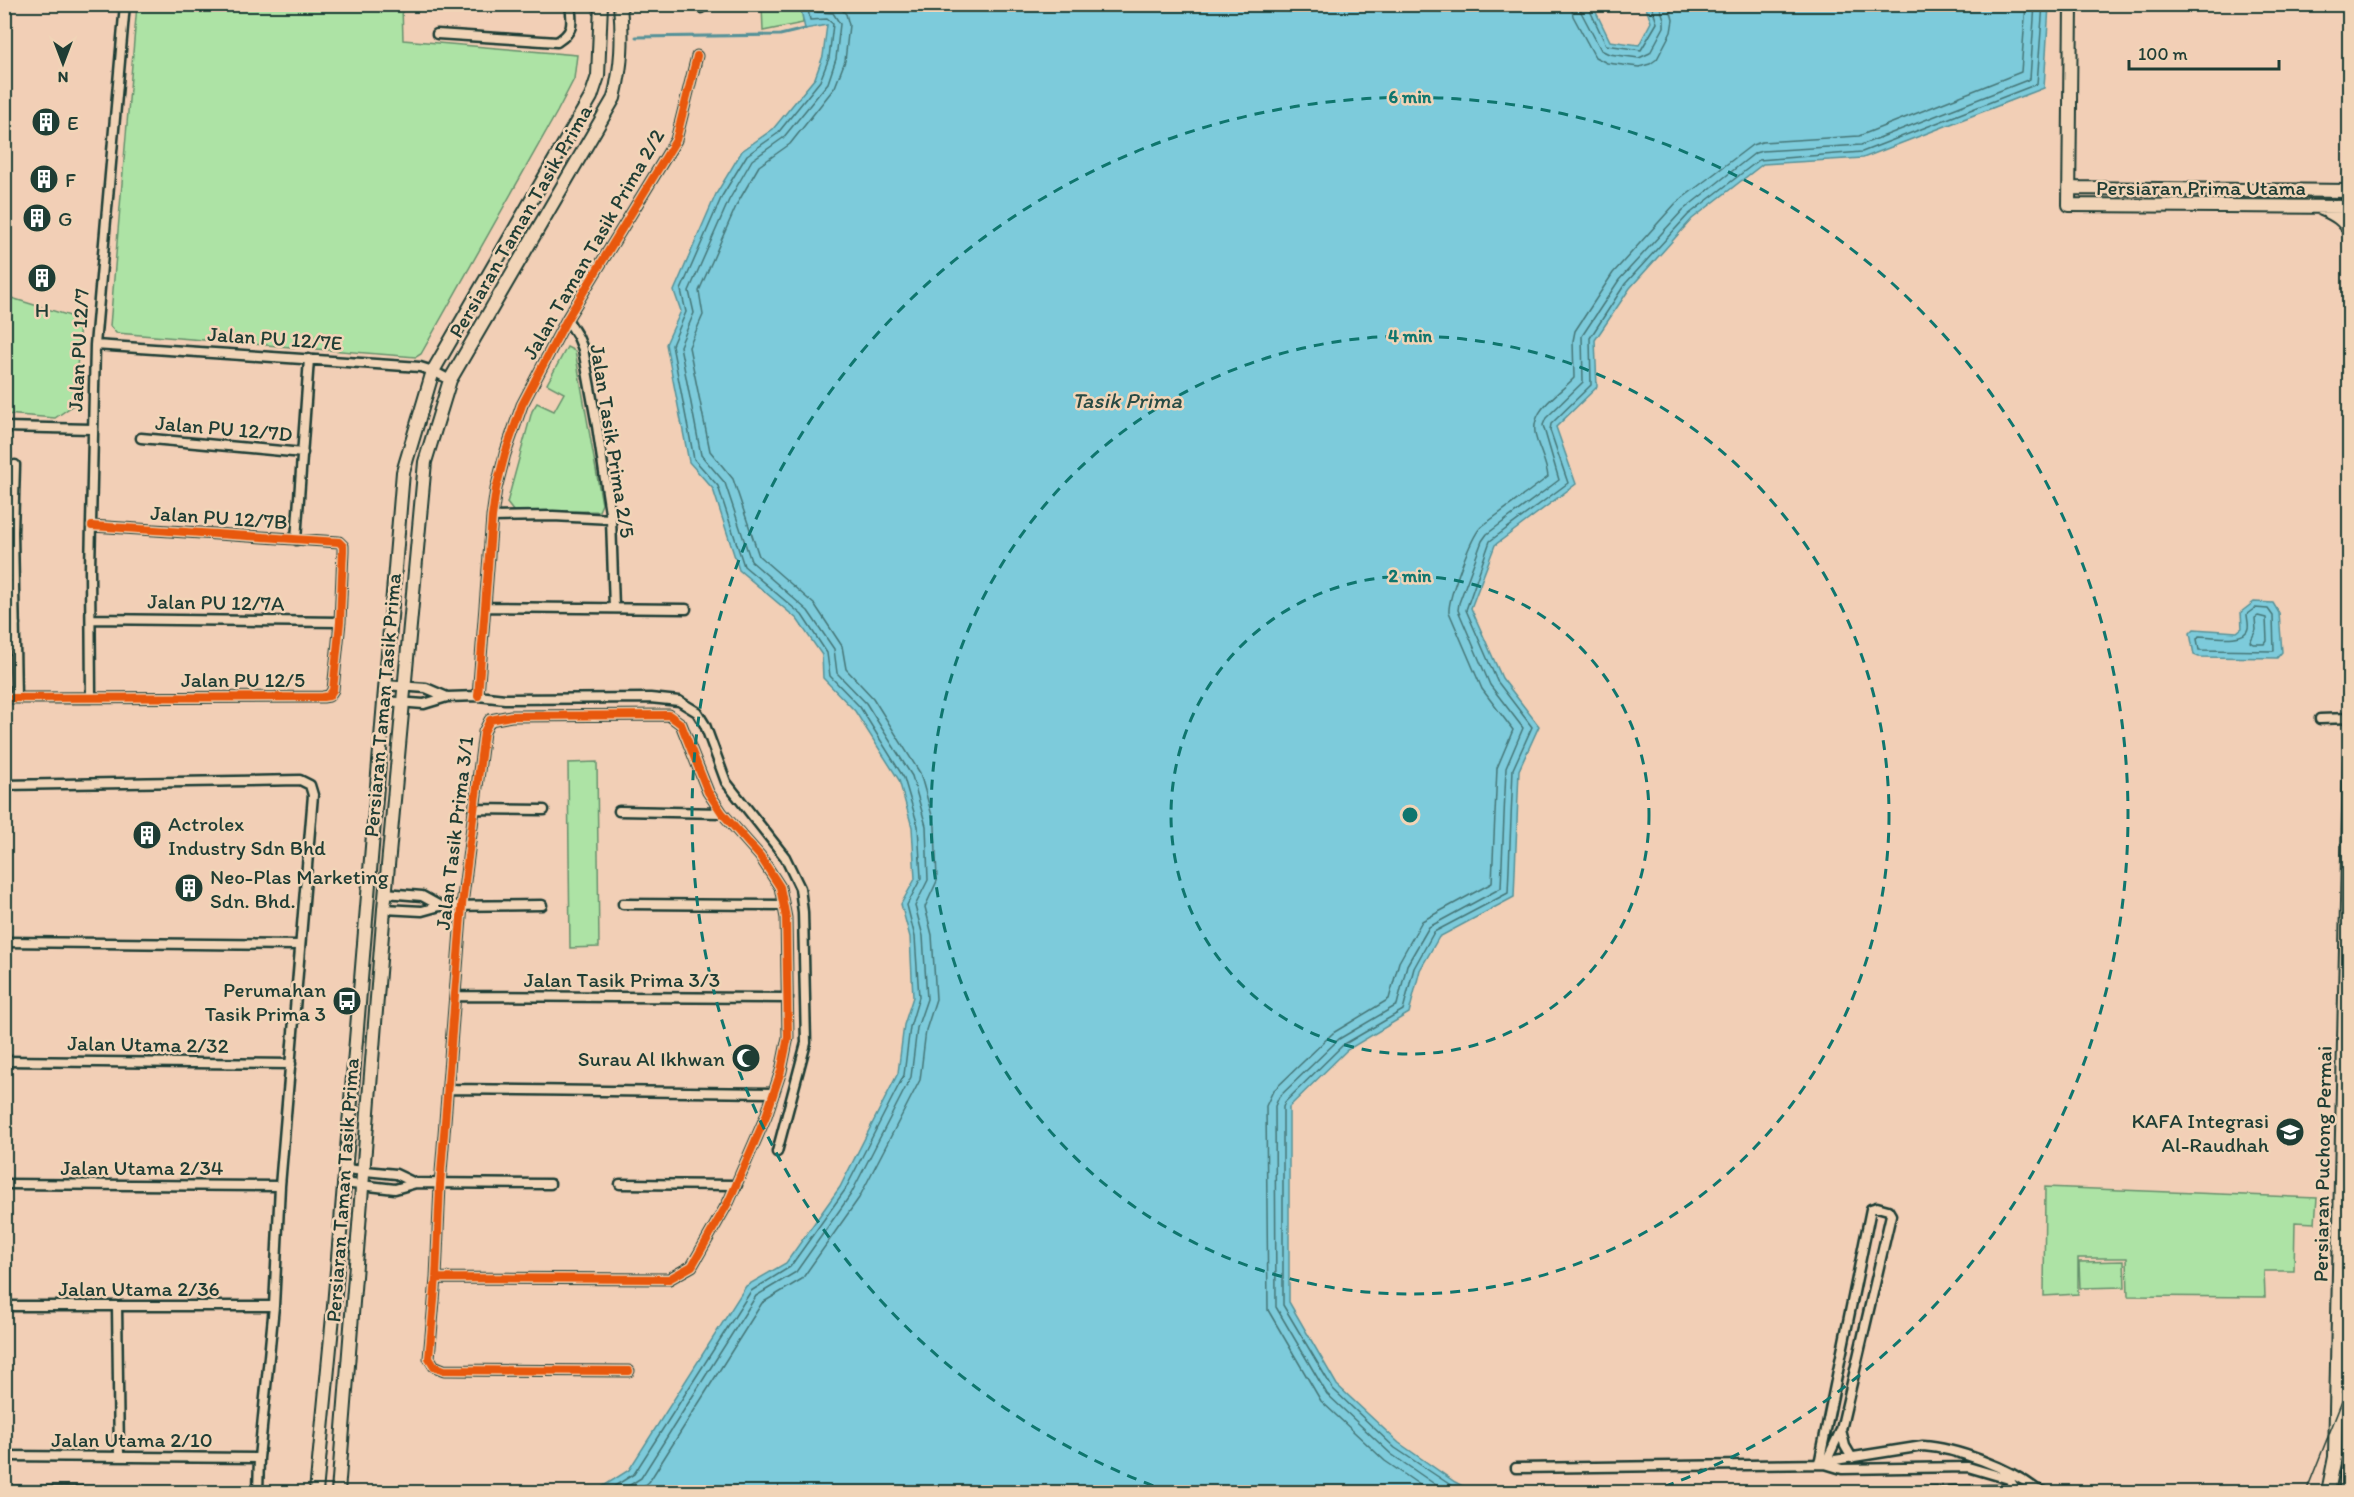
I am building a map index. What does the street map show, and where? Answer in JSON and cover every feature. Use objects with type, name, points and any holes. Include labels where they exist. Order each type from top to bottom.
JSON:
[{"type":"main road","name":"Persiaran Taman Tasik Prima","points":[[316,1492],[403,472],[433,371],[591,97],[598,76],[601,4]]},
{"type":"main road","name":"Persiaran Taman Tasik Prima","points":[[338,1492],[385,893],[425,462],[450,380],[614,98],[621,70],[623,37],[620,4]]},
{"type":"main road","name":"Persiaran Prima Utama","points":[[2071,4],[2068,206],[2349,207]]},
{"type":"main road","name":"Persiaran Prima Utama","points":[[2069,188],[2349,191]]},
{"type":"main road","points":[[2287,191],[2287,208]]},
{"type":"main road","points":[[2318,207],[2335,214],[2348,227],[2349,233]]},
{"type":"main road","name":"Persiaran Puchong Permai","points":[[2328,1492],[2335,1458],[2347,1035],[2349,763]]},
{"type":"main road","points":[[2335,1458],[2349,1459],[2345,1492]]},
{"type":"main road","points":[[2345,1492],[2349,1488]]},
{"type":"street","name":"Jalan PU 12/7","points":[[91,698],[90,568],[95,345],[125,4]]},
{"type":"street","points":[[437,34],[557,42],[569,34],[571,29],[570,4]]},
{"type":"street","name":"Jalan Taman Tasik Prima 2/2","points":[[478,696],[492,517],[505,454],[522,405],[567,319],[676,140],[697,56]]},
{"type":"street","name":"Jalan Tasik Prima 2/5","points":[[567,319],[583,349],[611,519],[614,608]]},
{"type":"street","name":"Jalan PU 12/7E","points":[[95,345],[420,367],[450,380]]},
{"type":"street","points":[[296,540],[309,359]]},
{"type":"street","points":[[4,427],[92,429]]},
{"type":"street","name":"Jalan PU 12/7D","points":[[141,438],[303,453]]},
{"type":"street","points":[[15,465],[16,698]]},
{"type":"street","points":[[492,517],[554,516],[611,519]]},
{"type":"street","name":"Jalan PU 12/7B","points":[[92,526],[339,542],[343,546]]},
{"type":"street","name":"Jalan PU 12/5","points":[[4,698],[329,696],[333,690],[340,621],[343,546]]},
{"type":"street","points":[[485,607],[686,609]]},
{"type":"street","name":"Jalan PU 12/7A","points":[[92,619],[340,621]]},
{"type":"street","points":[[4,624],[15,624]]},
{"type":"street","points":[[385,685],[426,688],[447,698]]},
{"type":"street","points":[[384,701],[424,704],[447,698],[478,696],[505,699],[630,698],[679,701],[697,712],[705,725],[726,782],[785,857],[800,888],[803,912],[806,1043],[777,1152]]},
{"type":"street","name":"Jalan Tasik Prima 3/1","points":[[436,1278],[669,1279],[692,1266],[737,1185],[774,1093],[788,1037],[786,918],[780,887],[760,856],[722,813],[708,792],[681,724],[669,715],[511,716],[490,720],[484,732],[462,905],[429,1358],[434,1366],[444,1370],[630,1371]]},
{"type":"street","points":[[2320,718],[2349,718]]},
{"type":"street","points":[[4,785],[300,780],[310,785],[313,795],[280,1186],[274,1306],[259,1458],[258,1492],[4,1491]]},
{"type":"street","points":[[473,809],[544,810]]},
{"type":"street","points":[[619,811],[722,813]]},
{"type":"street","points":[[385,893],[423,896],[440,906]]},
{"type":"street","points":[[623,904],[783,905]]},
{"type":"street","points":[[384,909],[422,911],[440,906],[542,905]]},
{"type":"street","points":[[4,942],[300,945]]},
{"type":"street","name":"Jalan Tasik Prima 3/3","points":[[455,996],[788,998]]},
{"type":"street","name":"Jalan Utama 2/32","points":[[4,1061],[291,1064]]},
{"type":"street","points":[[448,1089],[774,1093]]},
{"type":"street","points":[[345,1169],[396,1174],[416,1183],[440,1185],[550,1184]]},
{"type":"street","points":[[343,1183],[395,1189],[416,1183]]},
{"type":"street","name":"Jalan Utama 2/34","points":[[4,1184],[280,1186]]},
{"type":"street","points":[[620,1184],[737,1185]]},
{"type":"street","points":[[1877,1207],[1888,1210],[1891,1215],[1841,1430],[1821,1464],[1871,1209],[1877,1207]]},
{"type":"street","name":"Jalan Utama 2/36","points":[[4,1306],[274,1306]]},
{"type":"street","points":[[117,1306],[119,1457]]},
{"type":"street","points":[[1841,1430],[1845,1446],[1852,1458]]},
{"type":"street","points":[[1821,1464],[1903,1448],[1937,1446],[2020,1476],[2036,1489],[2045,1492]]},
{"type":"street","name":"Jalan Utama 2/10","points":[[4,1456],[259,1458]]},
{"type":"street","points":[[1516,1468],[1821,1464],[1842,1469],[1968,1467],[2009,1479],[2016,1490]]},
{"type":"street","points":[[1922,1492],[2036,1489]]},
{"type":"green space","points":[[137,5],[402,5],[403,40],[577,55],[574,79],[557,112],[421,354],[416,357],[116,333],[110,326]]},
{"type":"green space","points":[[762,5],[800,5],[803,23],[763,31]]},
{"type":"green space","points":[[5,296],[80,319],[75,404],[55,418],[5,414]]},
{"type":"green space","points":[[567,347],[575,351],[602,504],[599,511],[514,512],[507,503],[532,411],[537,403],[554,411],[564,393],[547,384]]},
{"type":"green space","points":[[597,762],[599,947],[570,948],[568,763]]},
{"type":"green space","points":[[2045,1187],[2317,1198],[2315,1223],[2295,1222],[2294,1271],[2264,1271],[2265,1297],[2128,1296],[2127,1258],[2078,1258],[2078,1294],[2044,1296]]},
{"type":"green space","points":[[2124,1261],[2125,1287],[2080,1288],[2079,1262]]},
{"type":"water","name":"Tasik Prima","points":[[1592,4],[1610,41],[1639,45],[1651,22],[1645,5],[2049,5],[2044,88],[1863,158],[1763,164],[1692,219],[1630,288],[1595,340],[1597,387],[1556,427],[1576,484],[1495,545],[1471,608],[1502,678],[1539,726],[1519,770],[1514,897],[1439,937],[1420,970],[1409,1013],[1347,1050],[1289,1107],[1289,1302],[1337,1385],[1399,1443],[1455,1482],[1474,1492],[594,1492],[629,1470],[746,1286],[786,1263],[840,1187],[898,1073],[904,1025],[913,997],[910,937],[901,904],[915,879],[912,827],[899,780],[855,711],[823,678],[822,655],[797,619],[739,570],[713,489],[689,462],[666,344],[681,311],[674,291],[716,194],[742,151],[773,129],[815,78],[823,56],[827,25],[805,29],[800,5]]},
{"type":"water","points":[[2254,602],[2273,603],[2279,613],[2282,652],[2277,658],[2199,657],[2194,655],[2190,633],[2194,629],[2237,632],[2242,628],[2241,612]]},
{"type":"waterway","points":[[636,37],[780,35],[805,29]]},
{"type":"tram line","points":[[2306,1492],[2350,1381]]},
{"type":"cycle path","points":[[478,696],[492,517],[505,454],[522,405],[567,319],[676,140],[697,56]]},
{"type":"cycle path","points":[[4,698],[323,697],[329,696],[333,690],[340,622],[343,551],[343,546],[339,542],[92,526]]},
{"type":"cycle path","points":[[436,1278],[669,1279],[692,1266],[729,1201],[766,1116],[781,1071],[788,1037],[786,918],[780,887],[760,856],[722,813],[708,792],[681,724],[669,715],[511,716],[490,720],[484,732],[462,905],[429,1358],[434,1366],[444,1370],[629,1371]]},
{"type":"place","name":"E","points":[[46,122]]},
{"type":"place","name":"F","points":[[44,179]]},
{"type":"place","name":"G","points":[[37,218]]},
{"type":"place","name":"H","points":[[42,278]]},
{"type":"place","name":"Actrolex Industry Sdn Bhd","points":[[147,835]]},
{"type":"place","name":"Neo-Plas Marketing Sdn. Bhd.","points":[[189,888]]},
{"type":"place","name":"Perumahan Tasik Prima 3","points":[[347,1001]]},
{"type":"place","name":"Surau Al Ikhwan","points":[[746,1058]]},
{"type":"place","name":"KAFA Integrasi Al-Raudhah","points":[[2290,1132]]}]
